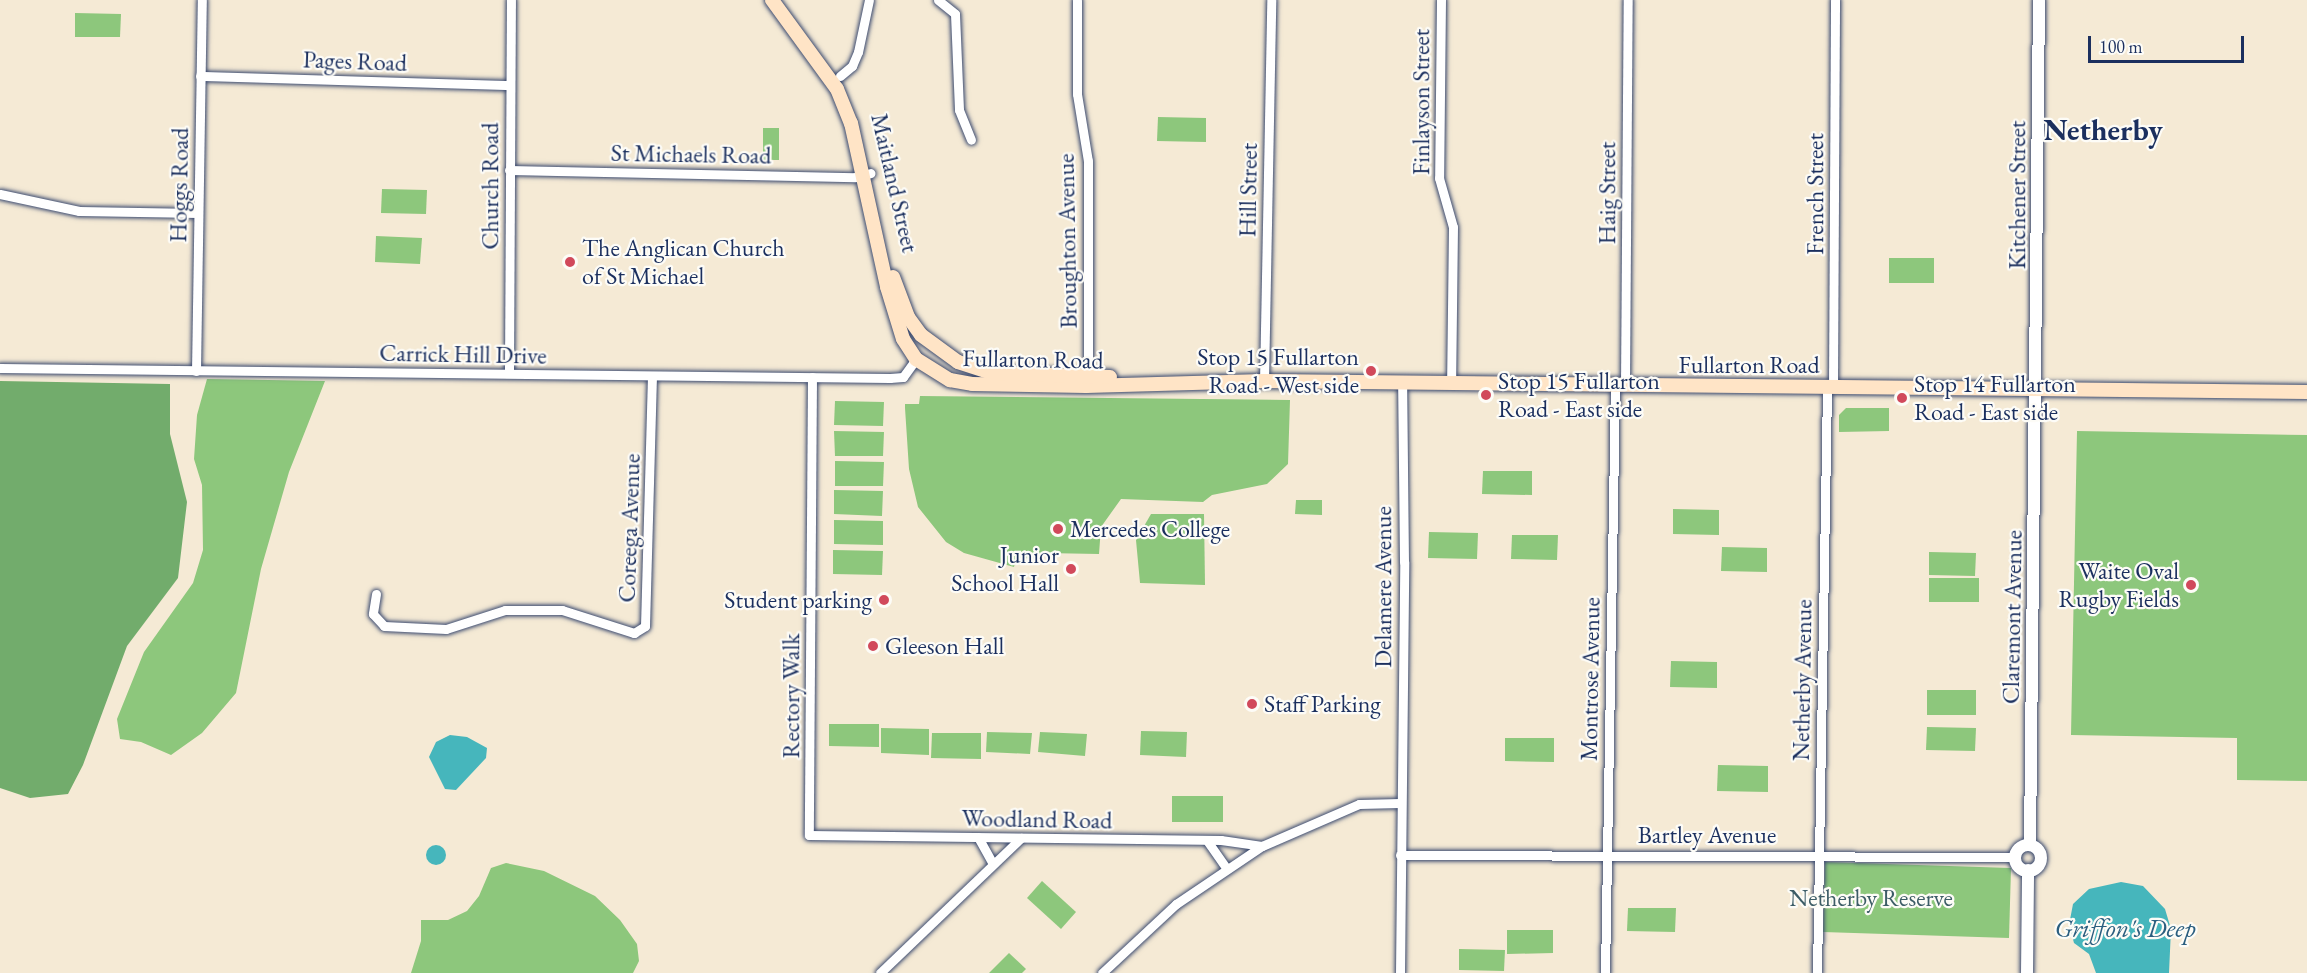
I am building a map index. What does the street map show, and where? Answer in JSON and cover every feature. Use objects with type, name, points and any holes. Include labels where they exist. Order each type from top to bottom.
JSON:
[{"type":"main road","name":"Maitland Street","points":[[772,0],[820,61],[841,98],[867,174],[893,276],[908,317],[935,348],[958,362]]},
{"type":"main road","name":"Maitland Street","points":[[780,0],[840,76],[859,120],[894,314],[916,359]]},
{"type":"main road","points":[[908,317],[916,359],[958,362]]},
{"type":"main road","name":"Fullarton Road","points":[[916,359],[950,380],[972,384],[1086,386],[1154,382],[1451,382],[1620,386],[2307,392]]},
{"type":"main road","name":"Fullarton Road","points":[[958,362],[991,373],[1088,375],[1154,382]]},
{"type":"street","name":"Hoggs Road","points":[[196,371],[202,0]]},
{"type":"street","name":"Church Road","points":[[509,373],[511,0]]},
{"type":"street","points":[[840,76],[852,66],[858,52],[869,0]]},
{"type":"street","points":[[938,0],[955,14],[959,110],[971,140]]},
{"type":"street","name":"Broughton Avenue","points":[[1077,0],[1077,94],[1088,161],[1088,375]]},
{"type":"street","name":"Hill Street","points":[[1264,381],[1271,0]]},
{"type":"street","name":"Finlayson Street","points":[[1441,0],[1439,178],[1453,227],[1451,382]]},
{"type":"street","name":"Haig Street","points":[[1620,386],[1628,0]]},
{"type":"street","name":"French Street","points":[[1830,388],[1836,0]]},
{"type":"street","name":"Kitchener Street","points":[[2037,389],[2039,0]]},
{"type":"street","name":"Pages Road","points":[[200,76],[509,85]]},
{"type":"street","name":"St Michaels Road","points":[[509,170],[867,174]]},
{"type":"street","points":[[0,194],[79,211],[198,213]]},
{"type":"street","name":"Carrick Hill Drive","points":[[0,368],[899,378],[909,372],[916,359]]},
{"type":"street","name":"Coreega Avenue","points":[[376,594],[373,614],[384,626],[446,629],[505,610],[562,610],[634,633],[645,626],[652,377]]},
{"type":"street","name":"Rectory Walk","points":[[809,835],[812,377]]},
{"type":"street","name":"Delamere Avenue","points":[[1400,973],[1404,562],[1402,382]]},
{"type":"street","name":"Montrose Avenue","points":[[1605,973],[1606,856],[1620,386]]},
{"type":"street","name":"Netherby Avenue","points":[[1817,973],[1830,388]]},
{"type":"street","name":"Claremont Avenue","points":[[2030,845],[2037,389]]},
{"type":"street","points":[[1102,973],[1164,915],[1262,846],[1359,804],[1400,803]]},
{"type":"street","name":"Woodland Road","points":[[809,835],[1239,841],[1262,846]]},
{"type":"street","points":[[978,837],[993,864]]},
{"type":"street","points":[[880,973],[1020,838]]},
{"type":"street","points":[[1208,842],[1227,869]]},
{"type":"street","points":[[2030,845],[2037,848],[2040,859],[2036,867],[2028,870],[2018,865],[2015,857],[2019,848],[2030,845]]},
{"type":"street","name":"Bartley Avenue","points":[[1400,855],[1818,854],[2015,857]]},
{"type":"street","points":[[2027,973],[2028,870]]},
{"type":"green space","points":[[75,13],[121,14],[120,37],[75,37]]},
{"type":"green space","points":[[1158,117],[1206,118],[1206,142],[1157,141]]},
{"type":"green space","points":[[763,128],[779,128],[779,160],[763,160]]},
{"type":"green space","points":[[382,189],[427,190],[426,214],[381,213]]},
{"type":"green space","points":[[376,236],[422,238],[420,264],[375,262]]},
{"type":"green space","points":[[1889,258],[1934,258],[1934,283],[1889,283]]},
{"type":"green space","points":[[207,379],[325,381],[289,472],[261,569],[236,693],[202,733],[171,755],[141,742],[120,739],[117,719],[144,652],[193,583],[203,550],[202,485],[194,459],[197,415]]},
{"type":"green space","points":[[0,381],[170,384],[170,434],[187,502],[178,578],[127,646],[83,765],[68,794],[30,798],[0,788]]},
{"type":"green space","points":[[920,396],[1290,400],[1288,464],[1267,484],[1212,495],[1203,502],[1121,499],[1101,527],[1099,554],[1044,553],[1043,559],[1016,558],[1014,567],[964,553],[946,542],[918,507],[909,469],[905,404],[919,404]]},
{"type":"green space","points":[[835,401],[884,402],[883,426],[834,425]]},
{"type":"green space","points":[[1846,408],[1889,408],[1889,431],[1839,432],[1839,415]]},
{"type":"green space","points":[[834,431],[884,432],[883,456],[835,456]]},
{"type":"green space","name":"Waite Oval Rugby Fields","points":[[2077,431],[2307,435],[2307,781],[2237,780],[2237,738],[2071,735]]},
{"type":"green space","points":[[835,461],[884,462],[883,486],[835,486]]},
{"type":"green space","points":[[1483,471],[1532,471],[1532,495],[1482,494]]},
{"type":"green space","points":[[834,490],[883,491],[882,516],[834,514]]},
{"type":"green space","points":[[1296,500],[1322,500],[1322,515],[1295,514]]},
{"type":"green space","points":[[1673,509],[1719,510],[1719,535],[1673,534]]},
{"type":"green space","points":[[1151,514],[1204,514],[1205,585],[1140,583],[1136,540]]},
{"type":"green space","points":[[834,520],[883,521],[883,545],[834,544]]},
{"type":"green space","points":[[1429,532],[1478,533],[1477,559],[1428,558]]},
{"type":"green space","points":[[1512,535],[1558,535],[1557,560],[1511,559]]},
{"type":"green space","points":[[1722,547],[1767,548],[1767,572],[1721,571]]},
{"type":"green space","points":[[833,550],[883,551],[882,575],[833,574]]},
{"type":"green space","points":[[1929,552],[1976,553],[1975,576],[1929,575]]},
{"type":"green space","points":[[1929,578],[1979,578],[1979,602],[1929,602]]},
{"type":"green space","points":[[1671,661],[1717,662],[1717,688],[1670,687]]},
{"type":"green space","points":[[1927,690],[1976,690],[1976,715],[1927,715]]},
{"type":"green space","points":[[829,724],[879,724],[879,747],[829,746]]},
{"type":"green space","points":[[1927,727],[1976,728],[1975,751],[1926,750]]},
{"type":"green space","points":[[881,728],[929,729],[929,755],[881,753]]},
{"type":"green space","points":[[1141,731],[1187,732],[1186,757],[1140,755]]},
{"type":"green space","points":[[987,732],[1032,733],[1030,754],[986,752]]},
{"type":"green space","points":[[1040,732],[1087,734],[1085,756],[1038,752]]},
{"type":"green space","points":[[932,733],[981,733],[981,759],[931,758]]},
{"type":"green space","points":[[1505,738],[1554,738],[1554,762],[1505,761]]},
{"type":"green space","points":[[1718,765],[1768,766],[1768,792],[1717,791]]},
{"type":"green space","points":[[1172,796],[1223,796],[1223,822],[1172,822]]},
{"type":"green space","name":"Netherby Reserve","points":[[1825,862],[2011,868],[2009,938],[1823,932]]},
{"type":"green space","points":[[506,863],[544,871],[595,896],[620,920],[637,944],[639,961],[633,973],[411,973],[421,941],[421,920],[448,920],[467,911],[479,896],[491,868]]},
{"type":"green space","points":[[1042,881],[1076,912],[1061,929],[1027,898]]},
{"type":"green space","points":[[1628,908],[1676,908],[1675,932],[1627,931]]},
{"type":"green space","points":[[1507,930],[1553,930],[1553,953],[1507,954]]},
{"type":"green space","points":[[1459,949],[1505,950],[1504,971],[1459,970]]},
{"type":"green space","points":[[1009,953],[1026,969],[1022,973],[989,973]]},
{"type":"water","points":[[450,735],[467,737],[487,748],[486,758],[456,790],[445,789],[429,757],[436,742]]},
{"type":"water","points":[[432,845],[440,845],[446,851],[446,859],[440,865],[432,865],[426,859],[426,851]]},
{"type":"water","name":"Griffon's Deep","points":[[2121,882],[2143,886],[2165,909],[2171,929],[2169,973],[2096,973],[2089,954],[2074,943],[2069,925],[2073,904],[2089,889]]},
{"type":"place","name":"The Anglican Church of St Michael","points":[[570,262]]},
{"type":"place","name":"Stop 15 Fullarton Road - West side","points":[[1371,371]]},
{"type":"place","name":"Stop 15 Fullarton Road - East side","points":[[1486,395]]},
{"type":"place","name":"Stop 14 Fullarton Road - East side","points":[[1902,398]]},
{"type":"place","name":"Mercedes College","points":[[1058,529]]},
{"type":"place","name":"Junior School Hall","points":[[1071,569]]},
{"type":"place","name":"Waite Oval Rugby Fields","points":[[2191,585]]},
{"type":"place","name":"Student parking","points":[[884,600]]},
{"type":"place","name":"Gleeson Hall","points":[[873,646]]},
{"type":"place","name":"Staff Parking","points":[[1252,704]]},
{"type":"district","name":"Netherby","points":[[2103,130]]}]
